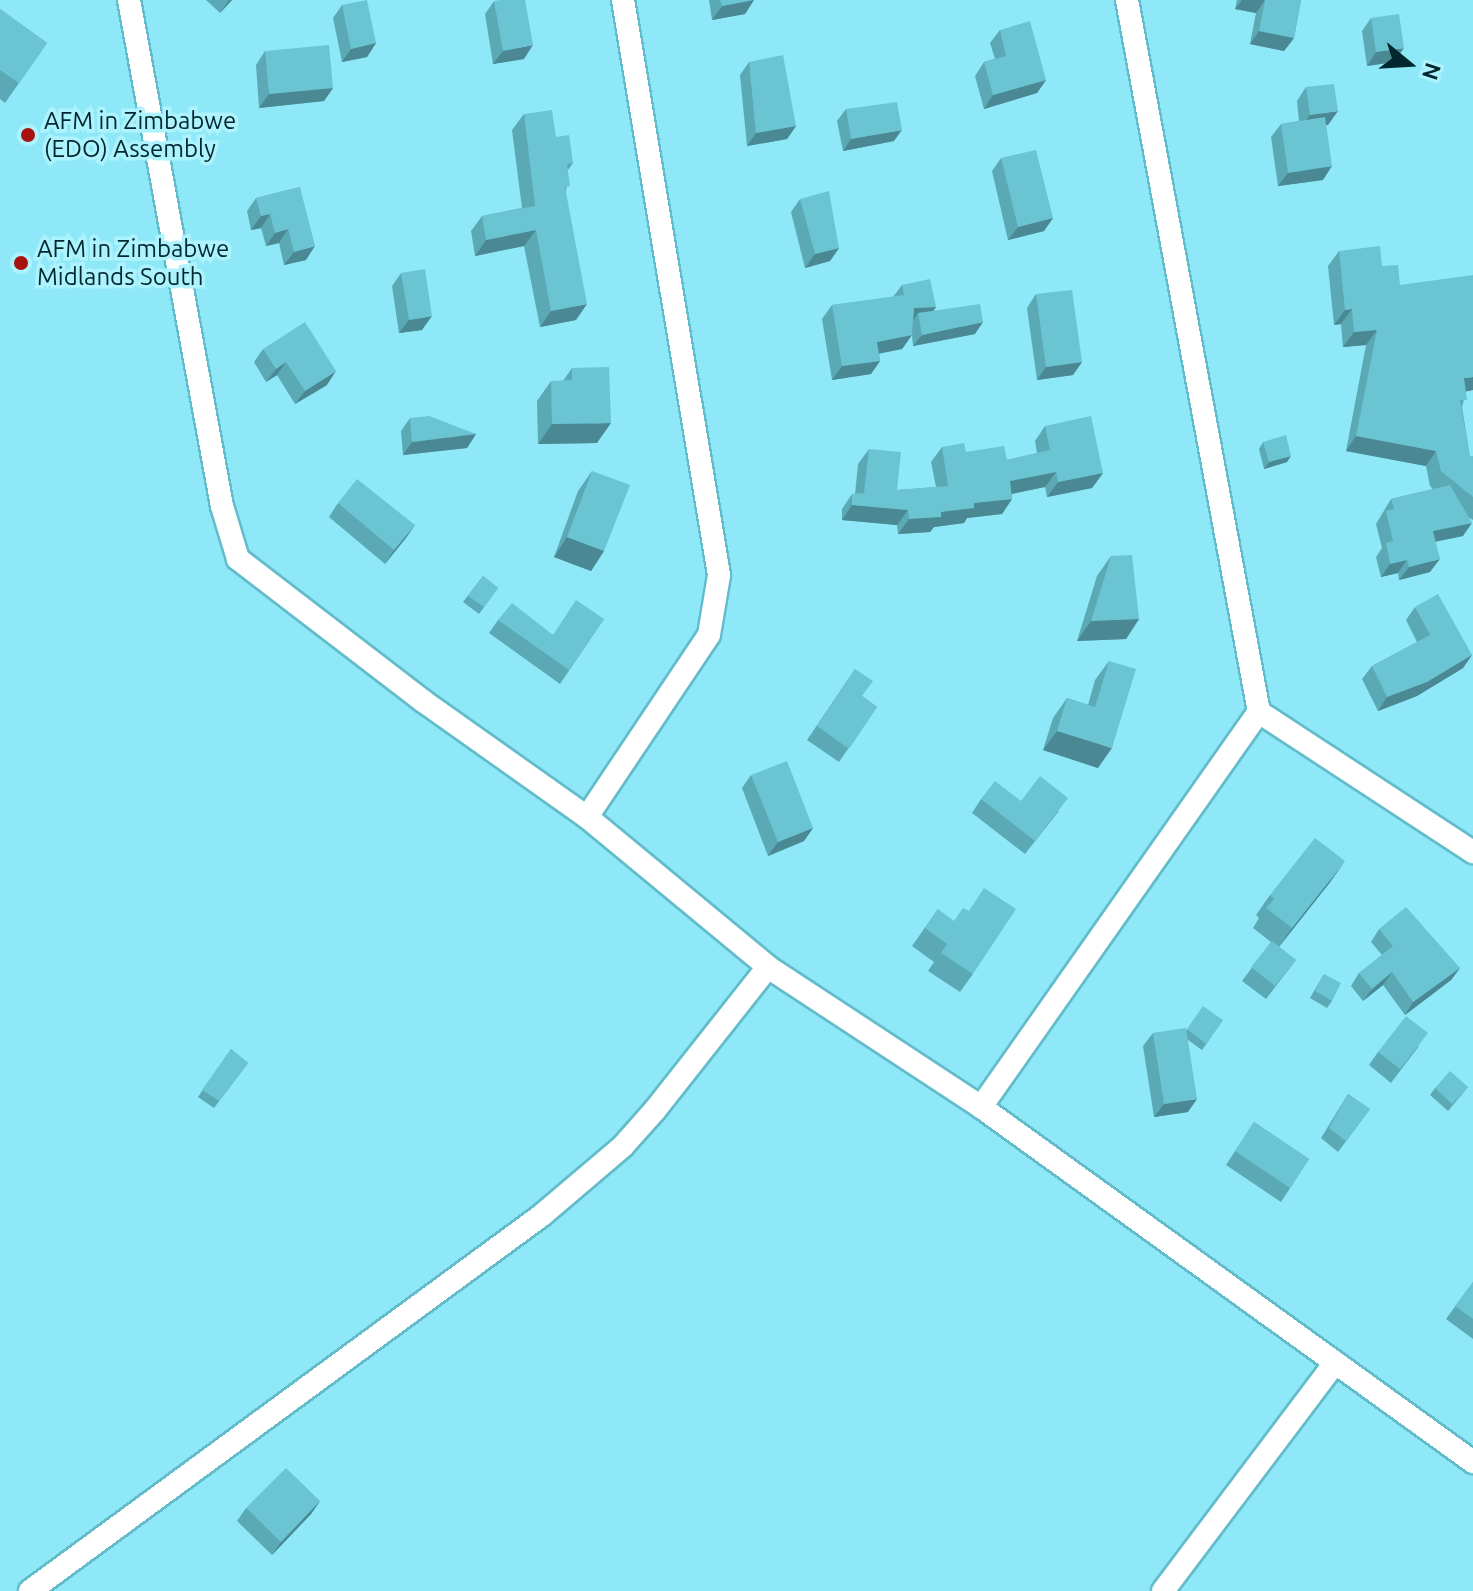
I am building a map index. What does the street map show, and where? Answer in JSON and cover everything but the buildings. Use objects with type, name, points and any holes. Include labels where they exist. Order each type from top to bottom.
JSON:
[{"type":"street","points":[[129,0],[222,506],[238,559],[423,701],[587,817],[768,967],[981,1107],[1473,1462]]},
{"type":"street","points":[[587,817],[709,635],[719,575],[623,0]]},
{"type":"street","points":[[981,1107],[1259,712],[1127,0]]},
{"type":"street","points":[[1259,712],[1473,852]]},
{"type":"street","points":[[30,1591],[542,1215],[623,1146],[768,967]]},
{"type":"street","points":[[1163,1591],[1335,1363]]},
{"type":"place","name":"AFM in Zimbabwe (EDO) Assembly","points":[[28,135]]},
{"type":"place","name":"AFM in Zimbabwe Midlands South","points":[[21,263]]}]
